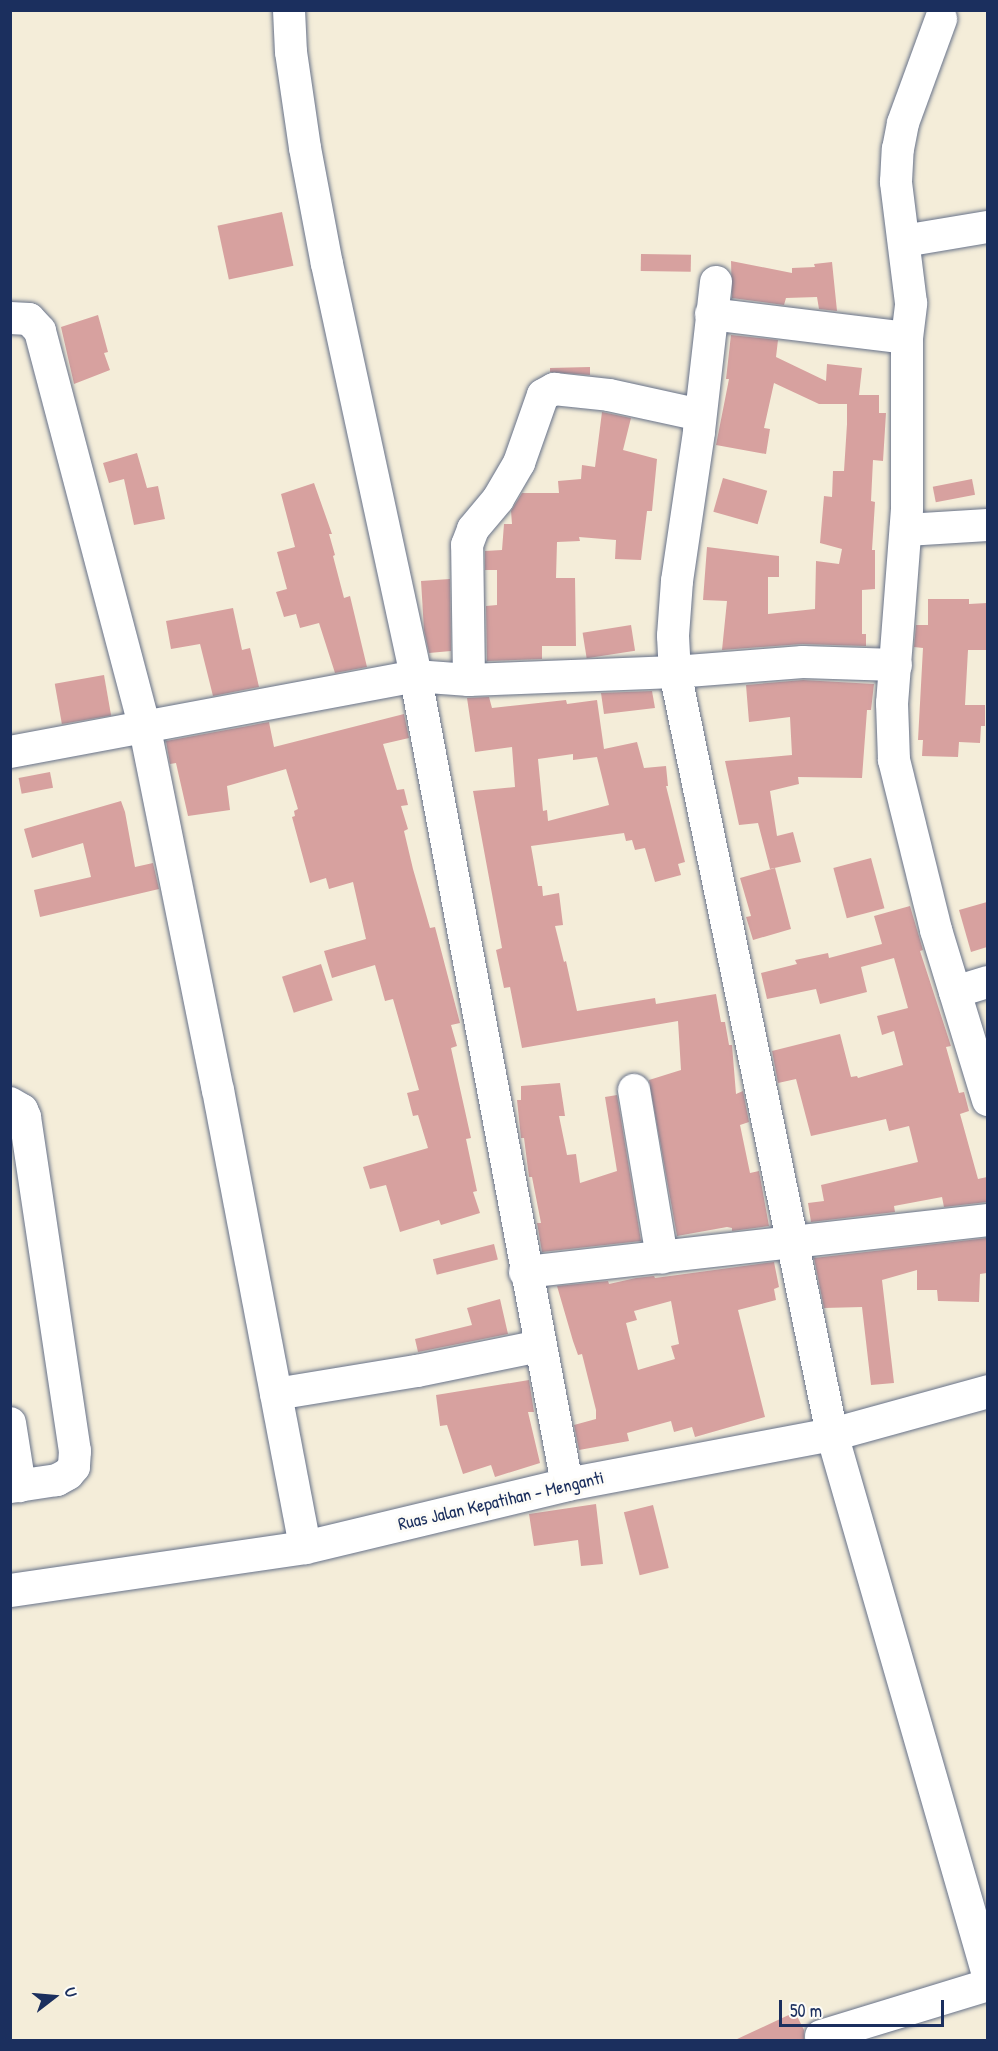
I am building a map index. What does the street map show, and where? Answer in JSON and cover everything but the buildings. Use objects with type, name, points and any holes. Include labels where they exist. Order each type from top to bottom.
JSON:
[{"type":"main road","name":"Ruas Jalan Kepatihan - Menganti","points":[[10,1590],[305,1547],[567,1484],[832,1434],[987,1391]]},
{"type":"street","points":[[289,10],[291,52],[305,148],[324,252],[415,676],[525,1272],[567,1484]]},
{"type":"street","points":[[941,19],[903,123],[898,149],[896,182],[911,303],[907,338],[906,530],[892,703],[894,760],[908,823],[987,1100]]},
{"type":"street","points":[[904,241],[987,227]]},
{"type":"street","points":[[716,282],[677,581],[673,636],[675,672],[832,1434],[987,1975]]},
{"type":"street","points":[[711,314],[907,338]]},
{"type":"street","points":[[10,318],[29,319],[40,331],[145,729],[218,1090],[305,1547]]},
{"type":"street","points":[[469,680],[467,545],[473,529],[498,499],[519,463],[543,395],[554,389],[609,395],[700,415]]},
{"type":"street","points":[[906,530],[987,525]]},
{"type":"street","points":[[10,752],[145,729],[415,676],[469,680],[675,672],[803,662],[896,665]]},
{"type":"street","points":[[955,992],[987,982]]},
{"type":"street","points":[[634,1090],[662,1258]]},
{"type":"street","points":[[10,1103],[22,1110],[25,1117],[75,1451],[74,1467],[68,1474],[57,1480],[15,1486],[10,1423]]},
{"type":"street","points":[[525,1272],[987,1220]]},
{"type":"street","points":[[276,1394],[417,1371],[540,1346]]},
{"type":"street","points":[[821,2036],[987,1985]]}]
